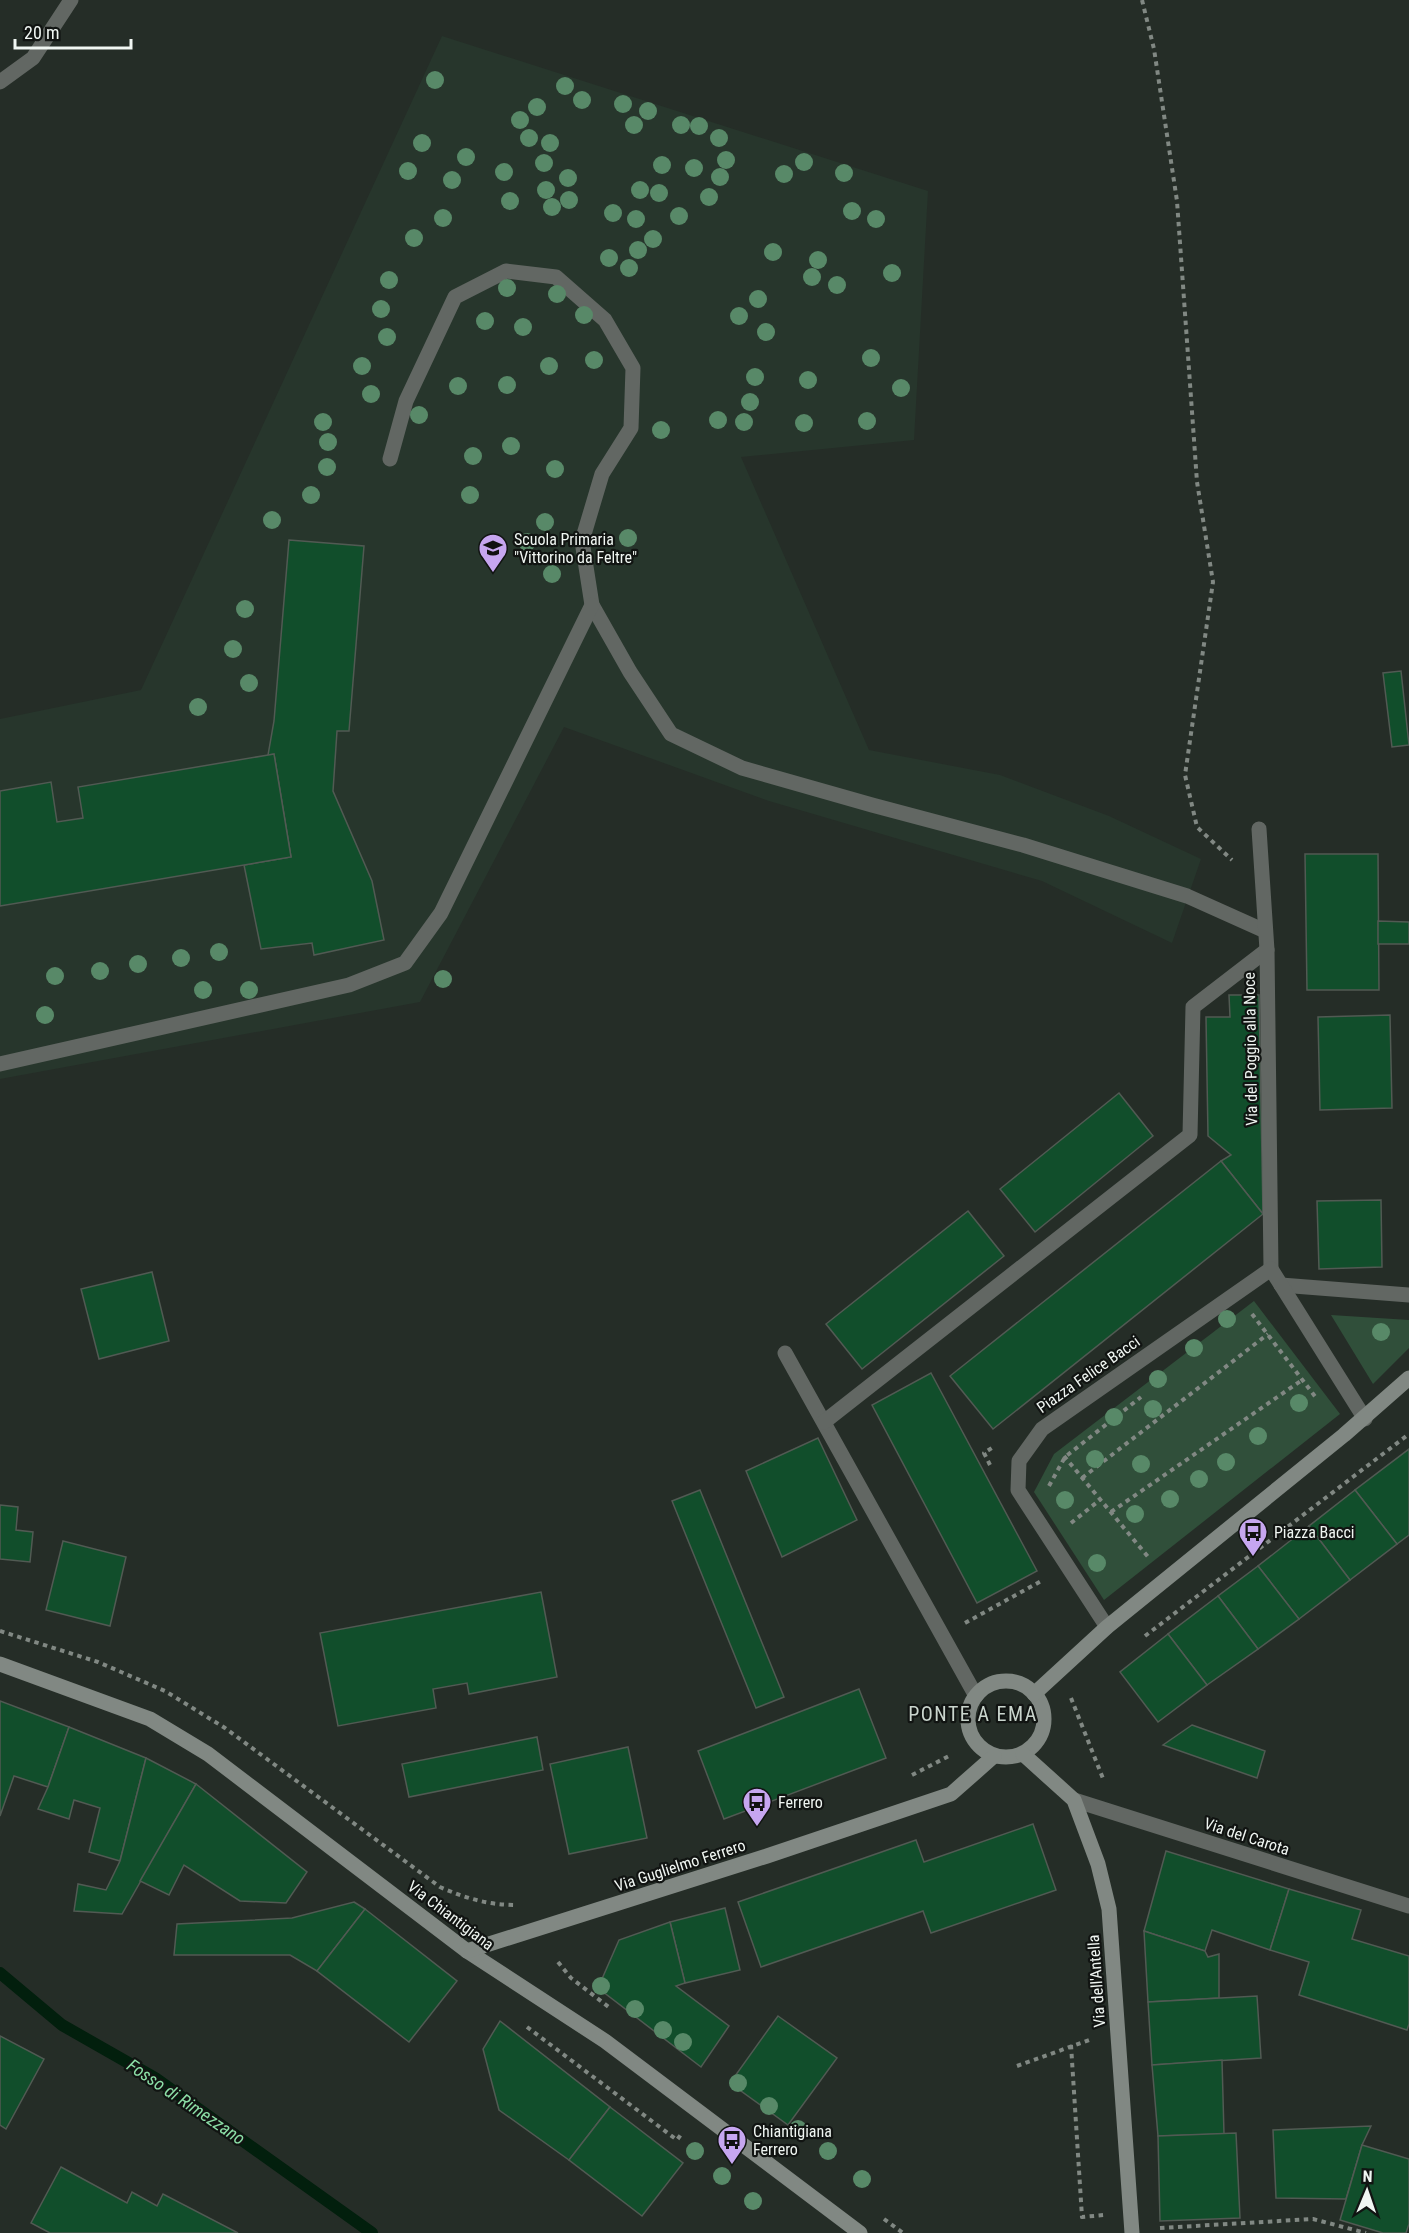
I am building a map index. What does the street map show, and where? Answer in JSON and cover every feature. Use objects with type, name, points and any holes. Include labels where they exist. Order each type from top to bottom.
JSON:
[{"type":"street","points":[[0,82],[33,58],[71,0]]},
{"type":"street","points":[[390,459],[406,401],[455,297],[506,271],[556,277],[605,320],[633,368],[631,428],[602,474],[582,541],[592,605],[630,672],[671,734],[742,768],[1023,844],[1187,896],[1265,931]]},
{"type":"street","points":[[0,1064],[349,985],[405,963],[441,913],[592,605]]},
{"type":"street","name":"Via del Poggio alla Noce","points":[[1259,829],[1267,950],[1271,1269]]},
{"type":"street","points":[[824,1422],[1190,1135],[1193,1007],[1267,950]]},
{"type":"street","points":[[1271,1269],[1365,1419]]},
{"type":"street","name":"Piazza Felice Bacci","points":[[1107,1627],[1018,1490],[1019,1461],[1042,1429],[1271,1269]]},
{"type":"street","points":[[1281,1286],[1409,1295]]},
{"type":"street","points":[[785,1353],[976,1696]]},
{"type":"street","points":[[1034,1694],[1107,1627],[1365,1419],[1409,1378]]},
{"type":"street","name":"Via Chiantigiana","points":[[0,1664],[150,1719],[208,1754],[467,1951],[605,2041],[860,2233]]},
{"type":"street","points":[[1005,1681],[1018,1683],[1034,1694],[1044,1715],[1043,1729],[1037,1741],[1023,1754],[1005,1757],[994,1756],[982,1748],[969,1730],[969,1712],[976,1696],[996,1682],[1005,1681]]},
{"type":"street","name":"Via dell'Antella","points":[[1023,1754],[1074,1800],[1098,1864],[1109,1909],[1132,2233]]},
{"type":"street","name":"Via Guglielmo Ferrero","points":[[467,1951],[768,1856],[951,1794],[994,1756]]},
{"type":"street","name":"Via del Carota","points":[[1074,1800],[1409,1906]]},
{"type":"path","points":[[1142,0],[1154,49],[1177,201],[1197,482],[1213,582],[1185,775],[1197,827],[1231,860],[1262,873]]},
{"type":"path","points":[[1241,1319],[1251,1311],[1344,1435]]},
{"type":"path","points":[[1082,1478],[1268,1334]]},
{"type":"path","points":[[1111,1512],[1302,1380]]},
{"type":"path","points":[[1045,1495],[1065,1456],[1148,1391]]},
{"type":"path","points":[[1042,1429],[1150,1559]]},
{"type":"path","points":[[1017,2066],[1093,2039],[1092,2029]]},
{"type":"path","points":[[1071,2045],[1082,2217],[1113,2214]]},
{"type":"shaded area","name":"Scuola Primaria \"Vittorino da Feltre\"","points":[[442,36],[928,191],[914,440],[741,457],[869,750],[1000,775],[1109,816],[1201,859],[1172,943],[1042,881],[769,801],[564,727],[420,1002],[0,1079],[0,719],[141,690]]},
{"type":"green space","points":[[1254,1301],[1340,1414],[1104,1600],[1034,1492],[1054,1454]]},
{"type":"green space","points":[[1331,1315],[1409,1320],[1409,1348],[1373,1384]]},
{"type":"building","points":[[289,540],[364,546],[349,731],[337,731],[333,791],[372,881],[384,940],[314,955],[312,943],[261,949],[244,865],[291,857],[274,754],[268,755],[274,721]]},
{"type":"building","points":[[1401,671],[1409,745],[1392,747],[1383,673]]},
{"type":"building","points":[[274,754],[291,857],[0,906],[0,791],[51,782],[57,822],[83,818],[78,787]]},
{"type":"building","points":[[1305,854],[1378,854],[1379,990],[1307,990]]},
{"type":"building","points":[[1378,921],[1409,922],[1409,944],[1378,944]]},
{"type":"building","points":[[1229,995],[1259,995],[1263,1214],[1221,1161],[1231,1155],[1208,1136],[1206,1017],[1230,1017]]},
{"type":"building","points":[[1390,1015],[1392,1108],[1320,1110],[1318,1017]]},
{"type":"building","points":[[1119,1093],[1153,1136],[1035,1232],[1000,1189]]},
{"type":"building","points":[[1221,1161],[1263,1214],[993,1429],[950,1376]]},
{"type":"building","points":[[1381,1200],[1382,1267],[1319,1269],[1317,1201]]},
{"type":"building","points":[[968,1211],[1004,1256],[862,1369],[826,1324]]},
{"type":"building","points":[[152,1272],[169,1341],[99,1359],[81,1289]]},
{"type":"building","points":[[931,1373],[1037,1571],[977,1603],[872,1405]]},
{"type":"building","points":[[818,1438],[857,1520],[782,1557],[746,1471]]},
{"type":"building","points":[[1409,1449],[1409,1535],[1397,1544],[1355,1490]]},
{"type":"building","points":[[700,1490],[784,1697],[756,1708],[672,1501]]},
{"type":"building","points":[[1355,1490],[1397,1544],[1350,1580],[1309,1526]]},
{"type":"building","points":[[0,1505],[18,1507],[16,1530],[33,1532],[30,1562],[0,1559]]},
{"type":"building","points":[[1309,1526],[1350,1580],[1299,1619],[1258,1566]]},
{"type":"building","points":[[63,1541],[126,1557],[110,1626],[46,1610]]},
{"type":"building","points":[[1258,1566],[1299,1619],[1258,1649],[1218,1596]]},
{"type":"building","points":[[541,1592],[557,1677],[469,1694],[467,1683],[433,1689],[436,1708],[338,1726],[320,1633]]},
{"type":"building","points":[[1218,1596],[1258,1649],[1207,1685],[1168,1634]]},
{"type":"building","points":[[1168,1634],[1207,1685],[1158,1722],[1120,1672]]},
{"type":"building","points":[[859,1689],[886,1758],[724,1819],[698,1751]]},
{"type":"building","points":[[0,1701],[69,1727],[48,1787],[14,1776],[0,1816]]},
{"type":"building","points":[[1192,1725],[1265,1751],[1257,1778],[1163,1745]]},
{"type":"building","points":[[69,1727],[146,1758],[120,1861],[89,1852],[100,1808],[74,1800],[69,1819],[38,1809]]},
{"type":"building","points":[[537,1737],[543,1770],[409,1797],[402,1764]]},
{"type":"building","points":[[628,1747],[647,1838],[569,1854],[550,1764]]},
{"type":"building","points":[[146,1758],[196,1784],[122,1914],[74,1911],[78,1884],[106,1890],[120,1861]]},
{"type":"building","points":[[196,1784],[307,1872],[286,1903],[240,1901],[184,1865],[169,1895],[140,1881]]},
{"type":"building","points":[[1033,1824],[1056,1890],[931,1933],[923,1911],[761,1967],[738,1902],[916,1840],[924,1862]]},
{"type":"building","points":[[1166,1851],[1289,1889],[1270,1950],[1212,1930],[1205,1951],[1144,1931]]},
{"type":"building","points":[[1289,1889],[1361,1910],[1352,1939],[1409,1956],[1409,2024],[1407,2030],[1299,1995],[1309,1962],[1270,1950]]},
{"type":"building","points":[[354,1902],[365,1909],[317,1971],[290,1955],[174,1955],[177,1924],[292,1918]]},
{"type":"building","points":[[725,1908],[740,1970],[685,1983],[670,1922]]},
{"type":"building","points":[[365,1909],[457,1981],[409,2042],[317,1971]]},
{"type":"building","points":[[670,1922],[685,1983],[676,1986],[729,2026],[701,2067],[598,1988],[619,1940]]},
{"type":"building","points":[[1144,1931],[1205,1951],[1208,1957],[1219,1954],[1219,1998],[1148,2002]]},
{"type":"building","points":[[1257,1996],[1261,2058],[1152,2065],[1148,2002]]},
{"type":"building","points":[[778,2016],[837,2058],[788,2125],[730,2083]]},
{"type":"building","points":[[500,2021],[610,2107],[569,2160],[499,2110],[483,2049]]},
{"type":"building","points":[[0,2036],[44,2059],[6,2129],[0,2125]]},
{"type":"building","points":[[1222,2060],[1224,2134],[1158,2136],[1152,2065]]},
{"type":"building","points":[[610,2107],[683,2163],[642,2216],[569,2160]]},
{"type":"building","points":[[1371,2126],[1362,2145],[1346,2199],[1276,2198],[1273,2130]]},
{"type":"building","points":[[1236,2133],[1240,2218],[1160,2221],[1158,2136]]},
{"type":"building","points":[[1362,2145],[1409,2159],[1409,2224],[1406,2233],[1383,2233],[1340,2220]]},
{"type":"building","points":[[61,2167],[127,2203],[132,2192],[157,2206],[163,2194],[238,2233],[50,2233],[31,2223]]},
{"type":"waterway","name":"Fosso di Rimezzano","points":[[0,1973],[62,2025],[155,2078],[372,2233]]},
{"type":"place","name":"Scuola Primaria \"Vittorino da Feltre\"","points":[[493,574]]},
{"type":"place","name":"Piazza Bacci","points":[[1253,1558]]},
{"type":"place","name":"Ferrero","points":[[757,1828]]},
{"type":"place","name":"Chiantigiana Ferrero","points":[[732,2166]]},
{"type":"district","name":"PONTE A EMA","points":[[973,1714]]}]
